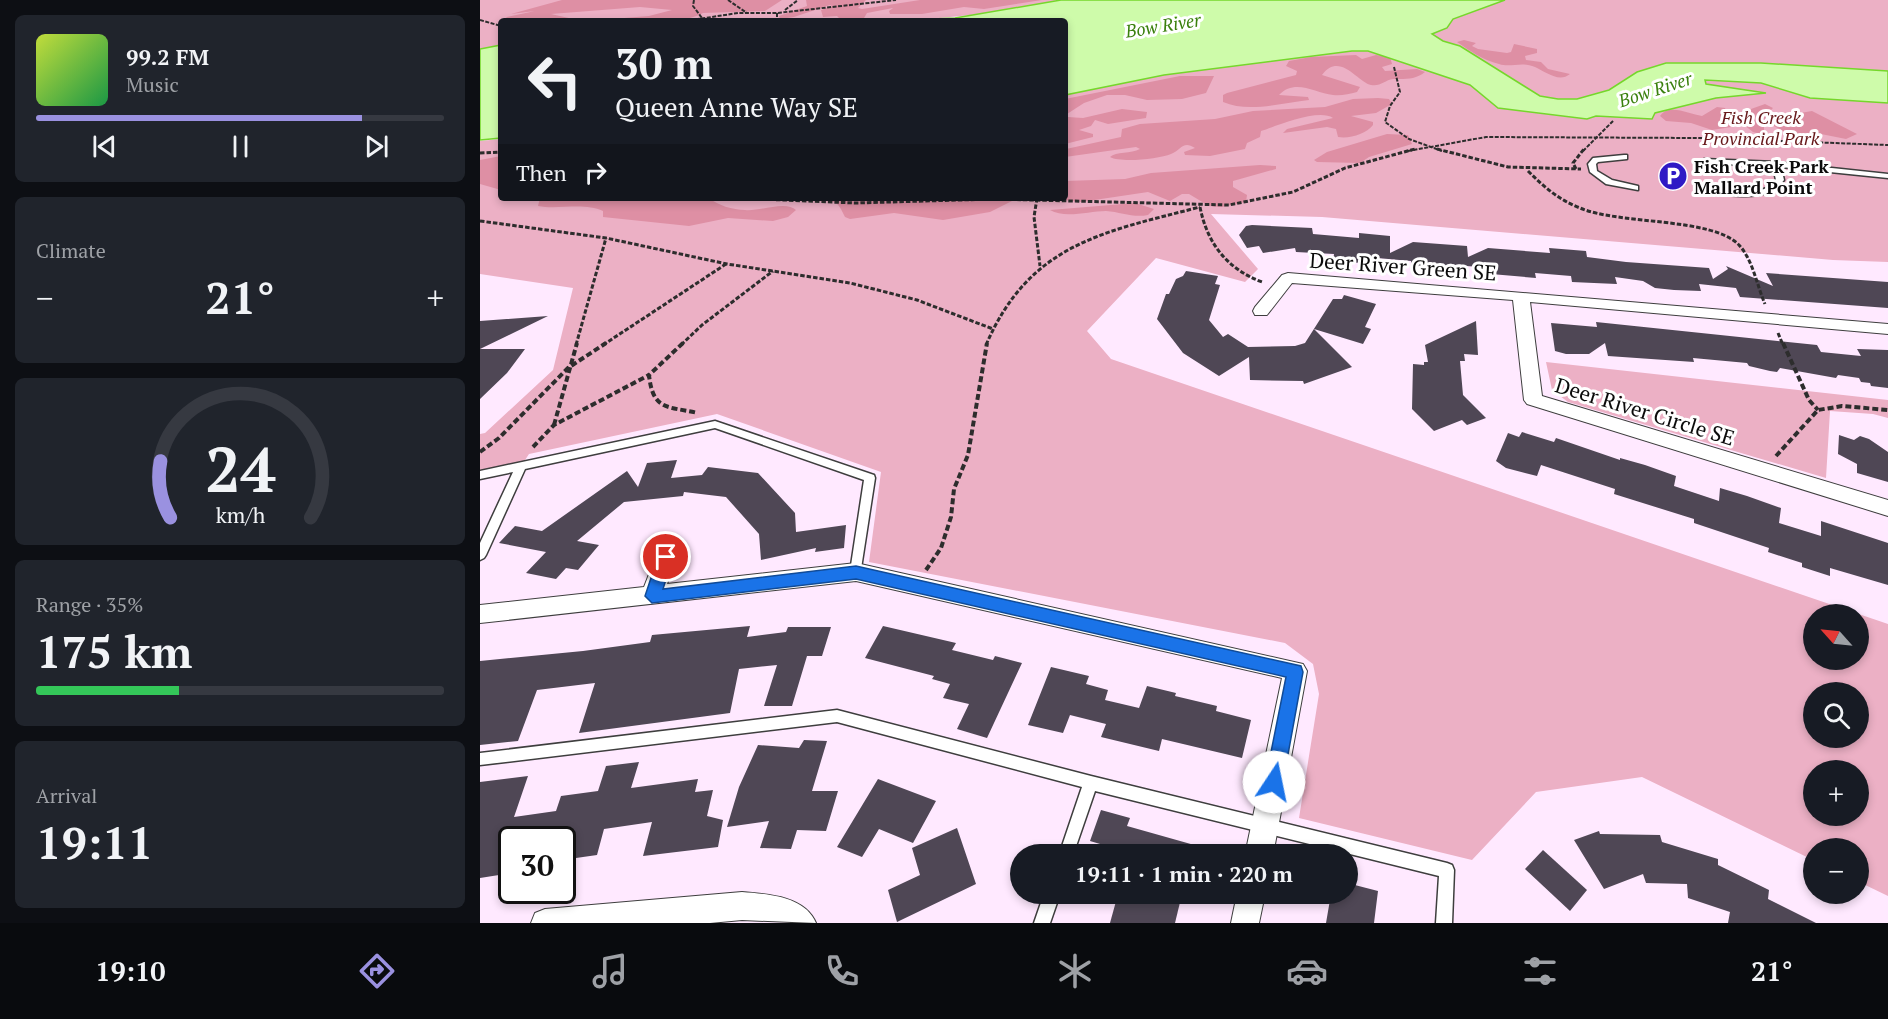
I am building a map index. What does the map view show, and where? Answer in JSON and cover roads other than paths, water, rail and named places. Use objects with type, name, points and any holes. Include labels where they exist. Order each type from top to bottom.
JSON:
[{"type":"street","name":"Deer River Green SE","points":[[1261,311],[1288,278],[1521,296]]},
{"type":"street","points":[[1521,296],[1888,329]]},
{"type":"street","name":"Deer River Circle SE","points":[[1521,296],[1533,400],[1888,508]]},
{"type":"street","points":[[652,596],[666,557]]},
{"type":"street","points":[[480,614],[856,572],[1295,672],[1261,844]]},
{"type":"street","points":[[1245,923],[1249,904]]},
{"type":"street","points":[[545,923],[742,906],[776,909],[802,923]]},
{"type":"lane","points":[[1624,157],[1600,159],[1592,164],[1592,168],[1602,179],[1635,188]]},
{"type":"lane","points":[[1707,161],[1776,164],[1888,177]]},
{"type":"lane","points":[[1725,194],[1770,190],[1780,180],[1776,164]]},
{"type":"lane","points":[[480,475],[715,424],[870,478],[856,572]]},
{"type":"lane","points":[[480,555],[521,466]]},
{"type":"lane","points":[[480,759],[837,716],[1091,783],[1447,870],[1444,923]]},
{"type":"lane","points":[[1070,844],[1091,783]]},
{"type":"lane","points":[[1042,923],[1049,904]]},
{"type":"water","name":"Bow River","points":[[1061,0],[1505,0],[1453,19],[1447,28],[1432,34],[1443,41],[1460,46],[1540,96],[1577,99],[1609,90],[1637,72],[1666,63],[1761,63],[1888,71],[1888,103],[1810,98],[1761,83],[1705,80],[1706,84],[1766,93],[1716,98],[1655,113],[1652,119],[1596,116],[1587,119],[1498,108],[1470,85],[1368,51],[1352,51],[1164,75],[1068,94],[1068,18],[955,18]]},
{"type":"water","points":[[498,46],[498,138],[480,140],[480,49]]},
{"type":"place","name":"Fish Creek Park Mallard Point","points":[[1673,176]]},
{"type":"park label","name":"Fish Creek Provincial Park","points":[[1761,127]]}]
